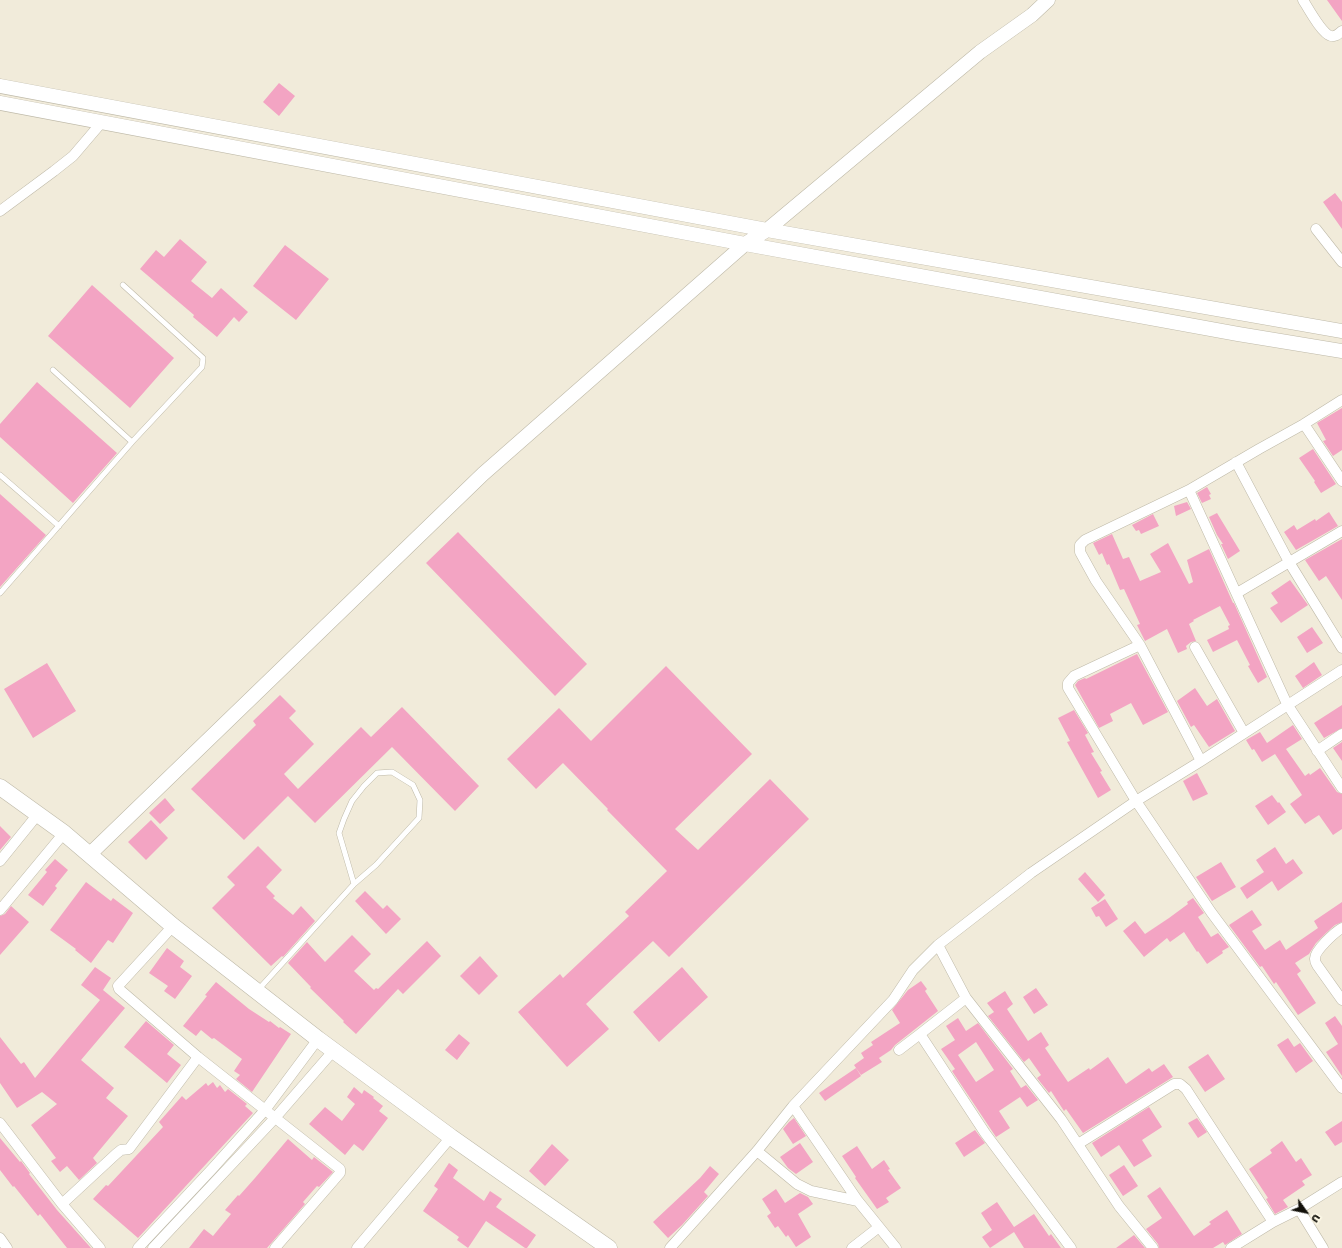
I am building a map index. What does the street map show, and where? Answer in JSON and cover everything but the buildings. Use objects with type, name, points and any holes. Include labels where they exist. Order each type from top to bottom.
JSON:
[{"type":"main road","points":[[0,787],[64,833],[174,926],[318,1039],[451,1137],[609,1248]]},
{"type":"street","points":[[90,854],[483,474],[745,244],[767,230],[980,52],[1032,15],[1048,0]]},
{"type":"street","points":[[1303,0],[1325,33],[1336,36],[1342,31]]},
{"type":"street","points":[[0,86],[767,230],[1342,332]]},
{"type":"street","points":[[0,103],[745,244],[1238,334],[1342,351]]},
{"type":"street","points":[[0,211],[73,156],[102,122]]},
{"type":"street","points":[[1316,229],[1342,262]]},
{"type":"street","points":[[1201,761],[1140,645],[1096,581],[1080,552],[1080,545],[1085,540],[1188,490],[1304,424],[1342,400]]},
{"type":"street","points":[[1304,424],[1342,482]]},
{"type":"street","points":[[1236,462],[1289,562],[1342,648]]},
{"type":"street","points":[[1188,490],[1237,593],[1287,704],[1342,788]]},
{"type":"street","points":[[1237,593],[1342,531]]},
{"type":"street","points":[[1140,645],[1074,676],[1068,683],[1068,688],[1136,801],[1211,912],[1342,1088]]},
{"type":"street","points":[[1195,647],[1244,733]]},
{"type":"street","points":[[670,1248],[757,1151],[793,1106],[893,1000],[913,970],[938,945],[1031,873],[1136,801],[1342,670]]},
{"type":"street","points":[[1317,751],[1342,734]]},
{"type":"street","points":[[0,861],[38,814]]},
{"type":"street","points":[[0,910],[64,833]]},
{"type":"street","points":[[174,926],[118,988],[198,1057],[338,1167],[341,1171],[275,1248]]},
{"type":"street","points":[[1342,928],[1335,933],[1316,954],[1315,959],[1317,965],[1342,1000]]},
{"type":"street","points":[[938,945],[966,998],[1061,1119],[1119,1206],[1153,1248]]},
{"type":"street","points":[[899,1050],[966,998]]},
{"type":"street","points":[[920,1034],[985,1133],[1071,1248]]},
{"type":"street","points":[[138,1248],[265,1110],[318,1039]]},
{"type":"street","points":[[153,1248],[275,1118],[334,1050]]},
{"type":"street","points":[[62,1204],[116,1154],[121,1150],[129,1149],[198,1057]]},
{"type":"street","points":[[1078,1144],[1174,1084],[1180,1084],[1186,1089],[1272,1222]]},
{"type":"street","points":[[793,1106],[858,1201],[896,1248]]},
{"type":"street","points":[[0,1123],[62,1204],[100,1248]]},
{"type":"street","points":[[357,1248],[451,1137]]},
{"type":"street","points":[[757,1151],[797,1184],[811,1191],[858,1201]]},
{"type":"street","points":[[1231,1248],[1272,1222],[1299,1209],[1342,1182]]},
{"type":"street","points":[[1299,1209],[1323,1248]]},
{"type":"street","points":[[852,1248],[879,1227]]},
{"type":"street","points":[[0,1238],[8,1248]]},
{"type":"lane","points":[[0,593],[132,442],[202,367],[202,358],[123,284]]},
{"type":"lane","points":[[53,370],[132,442]]},
{"type":"lane","points":[[0,475],[59,526]]},
{"type":"lane","points":[[257,990],[354,884],[376,865],[419,818],[420,800],[413,785],[392,772],[377,773],[364,786],[352,801],[339,833],[354,884]]}]
